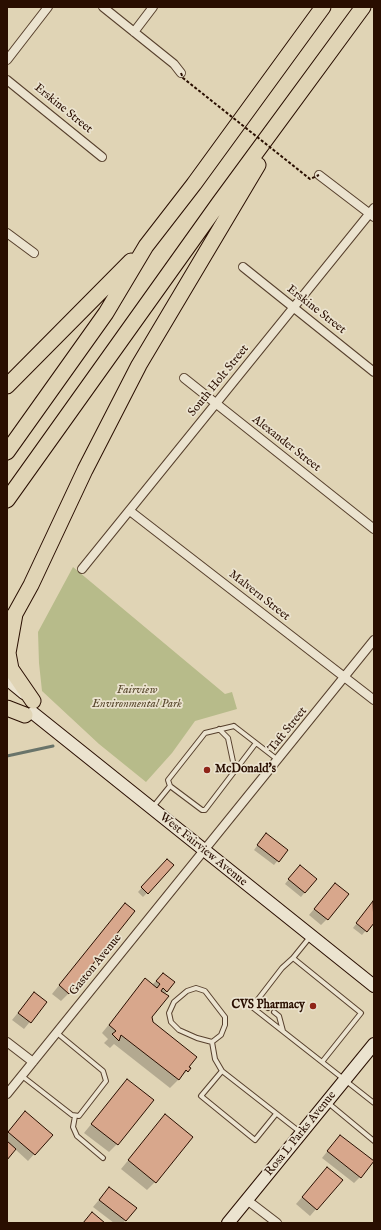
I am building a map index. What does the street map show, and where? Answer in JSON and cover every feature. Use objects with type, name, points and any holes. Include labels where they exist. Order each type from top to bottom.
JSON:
[{"type":"highway","points":[[7,386],[146,246],[199,178],[323,7]]},
{"type":"highway","points":[[7,500],[219,203],[292,107],[363,7]]},
{"type":"highway","points":[[7,708],[30,709],[11,669],[8,653],[11,619],[139,365],[292,107]]},
{"type":"highway","points":[[7,452],[106,313],[146,246]]},
{"type":"main road","name":"West Fairview Avenue","points":[[7,679],[30,709],[204,851],[374,986]]},
{"type":"main road","name":"West Fairview Avenue","points":[[7,701],[30,709]]},
{"type":"main road","name":"Rosa L Parks Avenue","points":[[228,1223],[374,1044]]},
{"type":"street","points":[[7,60],[48,7]]},
{"type":"street","points":[[103,7],[174,64],[181,73]]},
{"type":"street","points":[[134,32],[152,7]]},
{"type":"street","name":"Erskine Street","points":[[7,80],[99,153],[102,157]]},
{"type":"street","points":[[319,175],[372,213]]},
{"type":"street","name":"South Holt Street","points":[[82,569],[293,308],[372,213]]},
{"type":"street","points":[[7,233],[34,253]]},
{"type":"street","name":"Erskine Street","points":[[242,267],[374,372]]},
{"type":"street","name":"Alexander Street","points":[[184,378],[374,529]]},
{"type":"street","name":"Malvern Street","points":[[130,511],[374,700]]},
{"type":"street","name":"Taft Street","points":[[204,851],[279,760],[374,640]]},
{"type":"street","name":"Gaston Avenue","points":[[7,1094],[204,851]]},
{"type":"street","points":[[7,1042],[33,1062]]},
{"type":"street","points":[[247,1200],[277,1223]]},
{"type":"lane","points":[[256,742],[205,810],[202,810],[170,786],[168,780],[205,733],[219,729],[237,727],[279,760]]},
{"type":"lane","points":[[219,729],[228,738],[235,771]]},
{"type":"lane","points":[[151,808],[170,786]]},
{"type":"lane","points":[[252,1007],[282,968],[312,936]]},
{"type":"lane","points":[[293,958],[361,1013],[322,1062]]},
{"type":"lane","points":[[196,988],[205,991],[225,1016],[225,1025],[221,1035],[212,1042],[197,1038],[179,1030],[171,1022],[169,1013],[174,1002],[187,991],[196,988]]},
{"type":"lane","points":[[252,1007],[264,1005],[268,1008]]},
{"type":"lane","points":[[252,1007],[374,1103]]},
{"type":"lane","points":[[274,1012],[279,1016],[283,1032]]},
{"type":"lane","points":[[57,1033],[104,1071],[106,1081],[78,1116],[75,1116]]},
{"type":"lane","points":[[212,1042],[215,1059],[222,1070],[302,1133]]},
{"type":"lane","points":[[222,1070],[201,1096],[207,1101],[255,1140],[276,1114]]},
{"type":"lane","points":[[22,1076],[75,1116]]},
{"type":"lane","points":[[327,1102],[374,1140]]},
{"type":"lane","points":[[75,1116],[73,1127],[77,1136],[103,1158]]},
{"type":"path","points":[[181,73],[183,78],[310,179],[319,175]]},
{"type":"green space","name":"Fairview Environmental Park","points":[[73,567],[225,694],[232,692],[237,709],[195,721],[172,753],[146,782],[99,744],[42,691],[38,632]]},
{"type":"building","points":[[266,833],[288,850],[279,862],[257,845]]},
{"type":"building","points":[[167,859],[174,865],[148,894],[141,887]]},
{"type":"building","points":[[300,865],[317,879],[305,893],[288,879]]},
{"type":"building","points":[[335,883],[349,894],[328,920],[314,909]]},
{"type":"building","points":[[373,901],[374,923],[367,932],[356,923]]},
{"type":"building","points":[[125,903],[135,911],[69,994],[59,985]]},
{"type":"building","points":[[163,973],[175,982],[167,992],[163,988],[161,991],[169,996],[152,1017],[153,1022],[197,1057],[189,1067],[191,1068],[188,1072],[186,1070],[179,1080],[121,1035],[119,1041],[112,1034],[116,1031],[109,1025],[145,978],[157,988],[160,984],[156,981]]},
{"type":"building","points":[[34,992],[47,1002],[31,1023],[18,1013]]},
{"type":"building","points":[[127,1079],[154,1100],[118,1145],[91,1124]]},
{"type":"building","points":[[25,1111],[53,1135],[35,1155],[8,1132]]},
{"type":"building","points":[[165,1114],[193,1137],[156,1183],[128,1160]]},
{"type":"building","points":[[340,1135],[374,1161],[361,1178],[327,1151]]},
{"type":"building","points":[[7,1141],[16,1149],[7,1160]]},
{"type":"building","points":[[327,1167],[343,1180],[317,1210],[302,1197]]},
{"type":"building","points":[[109,1187],[137,1208],[126,1221],[99,1200]]},
{"type":"building","points":[[92,1212],[105,1223],[83,1223]]},
{"type":"waterway","points":[[7,756],[53,746]]},
{"type":"place","name":"McDonald's","points":[[207,770]]},
{"type":"place","name":"CVS Pharmacy","points":[[313,1006]]}]
